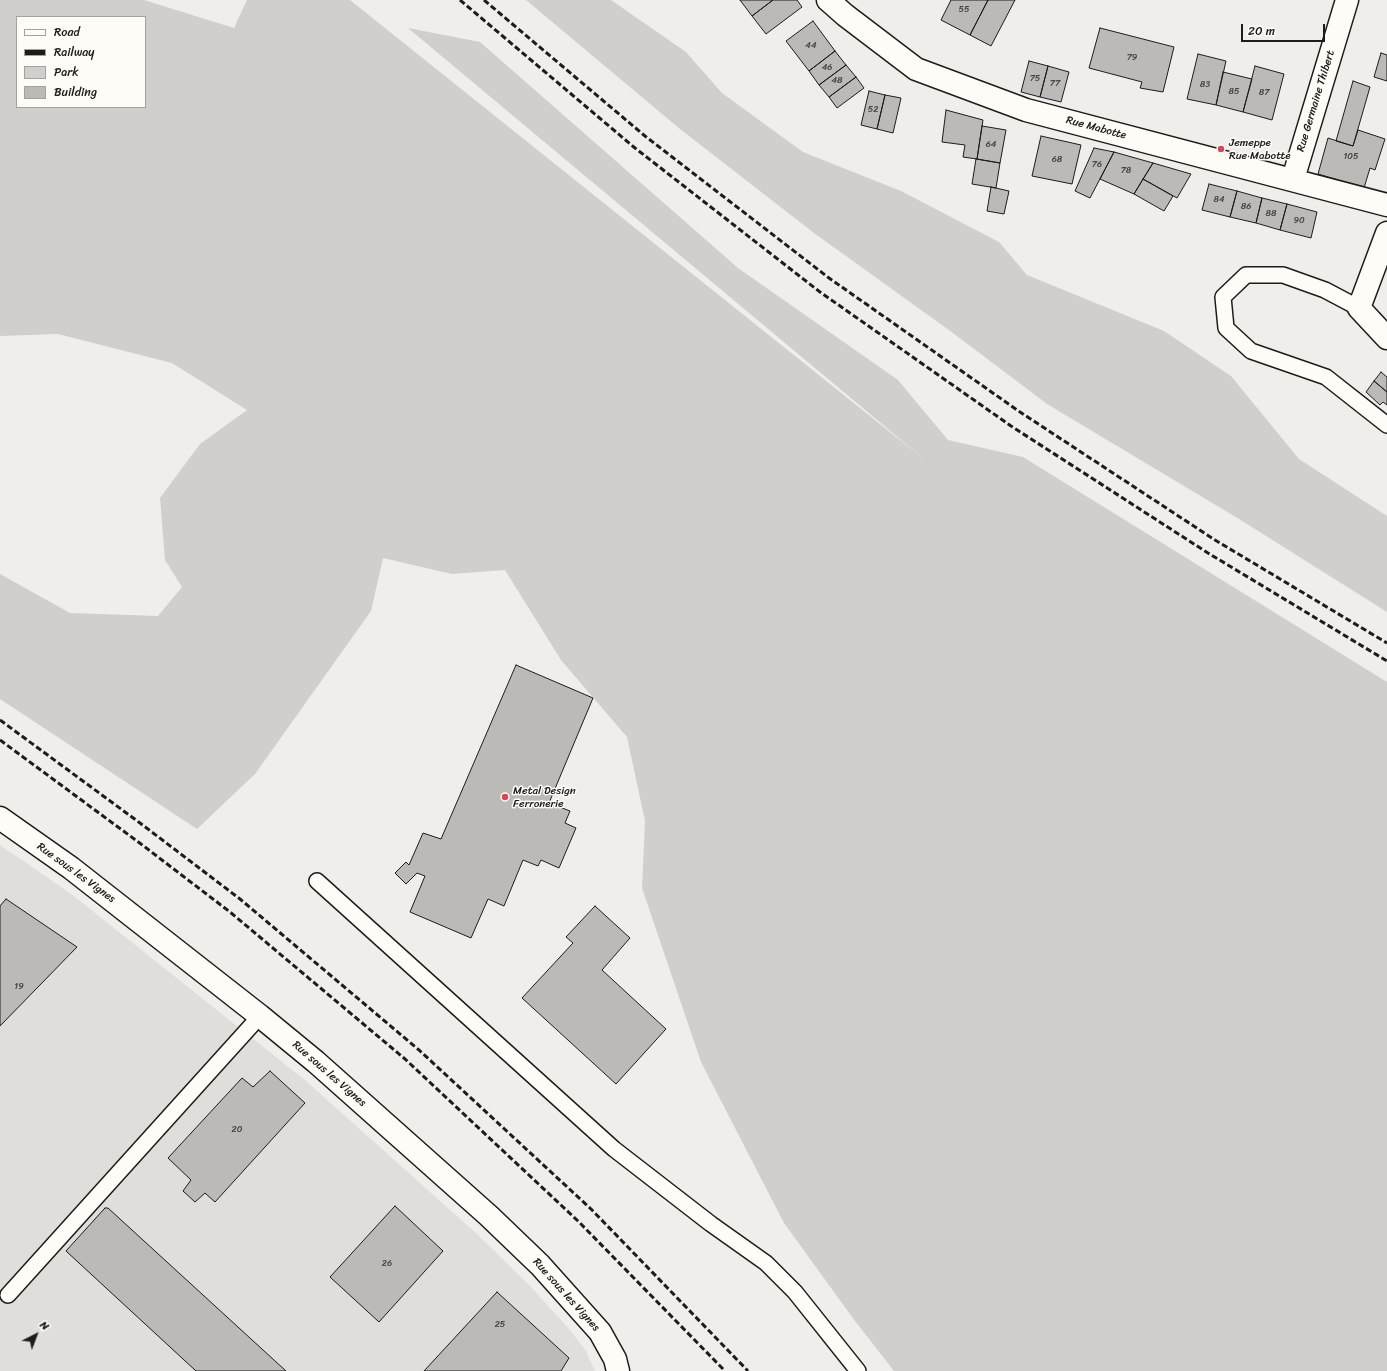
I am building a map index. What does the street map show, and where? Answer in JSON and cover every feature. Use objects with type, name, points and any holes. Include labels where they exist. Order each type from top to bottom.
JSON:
[{"type":"street","name":"Rue Mabotte","points":[[828,0],[845,15],[916,69],[1026,110],[1293,179],[1387,205]]},
{"type":"street","name":"Rue Germaine Thibert","points":[[1293,179],[1347,0]]},
{"type":"street","points":[[1387,233],[1359,308],[1387,338]]},
{"type":"street","name":"Rue sous les Vignes","points":[[0,818],[106,895],[260,1016],[339,1082],[489,1216],[540,1265],[600,1332],[615,1359],[618,1371]]},
{"type":"lane","points":[[1359,308],[1325,290],[1283,275],[1246,275],[1223,297],[1226,328],[1251,351],[1326,377],[1387,425]]},
{"type":"lane","points":[[317,881],[614,1149],[711,1224],[766,1264],[795,1292],[858,1371]]},
{"type":"lane","points":[[8,1295],[260,1016]]},
{"type":"shaded area","points":[[0,845],[70,893],[306,1081],[477,1234],[530,1286],[570,1330],[586,1351],[595,1371],[0,1371]]},
{"type":"green space","points":[[0,0],[144,0],[234,28],[247,0],[350,0],[925,460],[408,28],[480,42],[738,268],[898,380],[948,440],[1023,457],[1387,682],[1387,1371],[894,1371],[855,1321],[784,1223],[701,1062],[642,888],[645,821],[627,737],[561,660],[505,570],[452,574],[383,558],[371,611],[255,774],[197,829],[0,699],[0,574],[70,613],[158,616],[182,587],[165,560],[160,498],[200,444],[247,410],[172,363],[58,334],[0,336]]},
{"type":"green space","points":[[526,0],[611,0],[686,52],[722,93],[803,152],[901,191],[999,242],[1027,275],[1164,331],[1231,376],[1299,459],[1387,516],[1387,612],[1239,519],[1047,404],[953,333],[814,233],[680,129]]},
{"type":"building","points":[[740,0],[773,0],[752,16]]},
{"type":"building","points":[[773,0],[797,0],[802,7],[766,34],[752,16]]},
{"type":"building","points":[[951,0],[988,0],[970,35],[941,20]]},
{"type":"building","points":[[988,0],[1015,0],[991,46],[970,35]]},
{"type":"building","points":[[813,21],[835,51],[809,71],[786,41]]},
{"type":"building","points":[[1100,28],[1174,47],[1163,92],[1140,88],[1142,82],[1089,68]]},
{"type":"building","points":[[835,51],[846,65],[819,85],[809,71]]},
{"type":"building","points":[[1381,53],[1387,55],[1387,81],[1374,77]]},
{"type":"building","points":[[1198,54],[1226,61],[1216,105],[1187,99]]},
{"type":"building","points":[[1029,61],[1048,66],[1040,97],[1021,92]]},
{"type":"building","points":[[846,65],[856,77],[829,97],[819,85]]},
{"type":"building","points":[[1048,66],[1069,72],[1061,102],[1040,97]]},
{"type":"building","points":[[1255,66],[1284,74],[1272,120],[1243,112]]},
{"type":"building","points":[[1223,72],[1252,79],[1243,112],[1216,105]]},
{"type":"building","points":[[856,77],[864,88],[837,108],[829,97]]},
{"type":"building","points":[[1353,81],[1370,87],[1353,146],[1336,141]]},
{"type":"building","points":[[869,91],[885,95],[877,129],[861,125]]},
{"type":"building","points":[[885,95],[901,98],[893,133],[877,129]]},
{"type":"building","points":[[946,110],[983,120],[977,159],[963,157],[965,145],[942,142]]},
{"type":"building","points":[[982,126],[1006,130],[1000,163],[977,159]]},
{"type":"building","points":[[1358,130],[1385,139],[1375,170],[1370,168],[1364,188],[1318,174],[1328,138],[1353,146]]},
{"type":"building","points":[[1041,136],[1081,145],[1072,184],[1032,176]]},
{"type":"building","points":[[1094,148],[1114,152],[1090,198],[1075,191]]},
{"type":"building","points":[[1114,152],[1153,163],[1134,194],[1100,179]]},
{"type":"building","points":[[976,159],[1000,163],[996,188],[972,184]]},
{"type":"building","points":[[1153,163],[1191,174],[1177,198],[1143,179]]},
{"type":"building","points":[[1143,179],[1173,196],[1164,211],[1134,194]]},
{"type":"building","points":[[1209,184],[1237,191],[1230,217],[1202,210]]},
{"type":"building","points":[[991,187],[1009,191],[1004,214],[987,211]]},
{"type":"building","points":[[1237,191],[1262,198],[1256,223],[1230,217]]},
{"type":"building","points":[[1262,198],[1287,204],[1280,230],[1256,223]]},
{"type":"building","points":[[1287,204],[1317,212],[1311,238],[1280,230]]},
{"type":"building","points":[[1381,372],[1387,377],[1387,392],[1374,381]]},
{"type":"building","points":[[1374,381],[1387,392],[1387,405],[1383,402],[1380,405],[1366,392]]},
{"type":"building","name":"Metal Design Ferronerie","points":[[516,665],[593,698],[549,803],[570,811],[565,823],[576,828],[559,868],[541,860],[538,866],[523,860],[504,906],[488,899],[471,938],[410,912],[425,876],[417,873],[406,884],[395,873],[406,862],[409,865],[423,833],[441,839]]},
{"type":"building","points":[[6,899],[77,947],[0,1026],[0,906]]},
{"type":"building","points":[[595,906],[630,938],[602,970],[666,1029],[616,1084],[522,998],[573,943],[566,937]]},
{"type":"building","points":[[270,1071],[305,1103],[215,1202],[205,1193],[195,1202],[183,1191],[191,1180],[168,1158],[242,1078],[253,1087]]},
{"type":"building","points":[[395,1206],[443,1251],[379,1322],[330,1277]]},
{"type":"building","points":[[105,1208],[108,1208],[286,1371],[196,1371],[66,1251]]},
{"type":"building","points":[[497,1292],[569,1358],[561,1371],[424,1371]]},
{"type":"railway","points":[[460,0],[635,148],[820,292],[1011,426],[1208,553],[1387,661]]},
{"type":"railway","points":[[484,0],[645,136],[829,278],[1020,412],[1215,540],[1387,643]]},
{"type":"railway","points":[[0,720],[240,899],[419,1050],[591,1209],[748,1371]]},
{"type":"railway","points":[[0,740],[230,912],[405,1059],[578,1221],[725,1371]]},
{"type":"place","name":"Jemeppe Rue Mabotte","points":[[1221,149]]},
{"type":"place","name":"Metal Design Ferronerie","points":[[505,797]]}]
